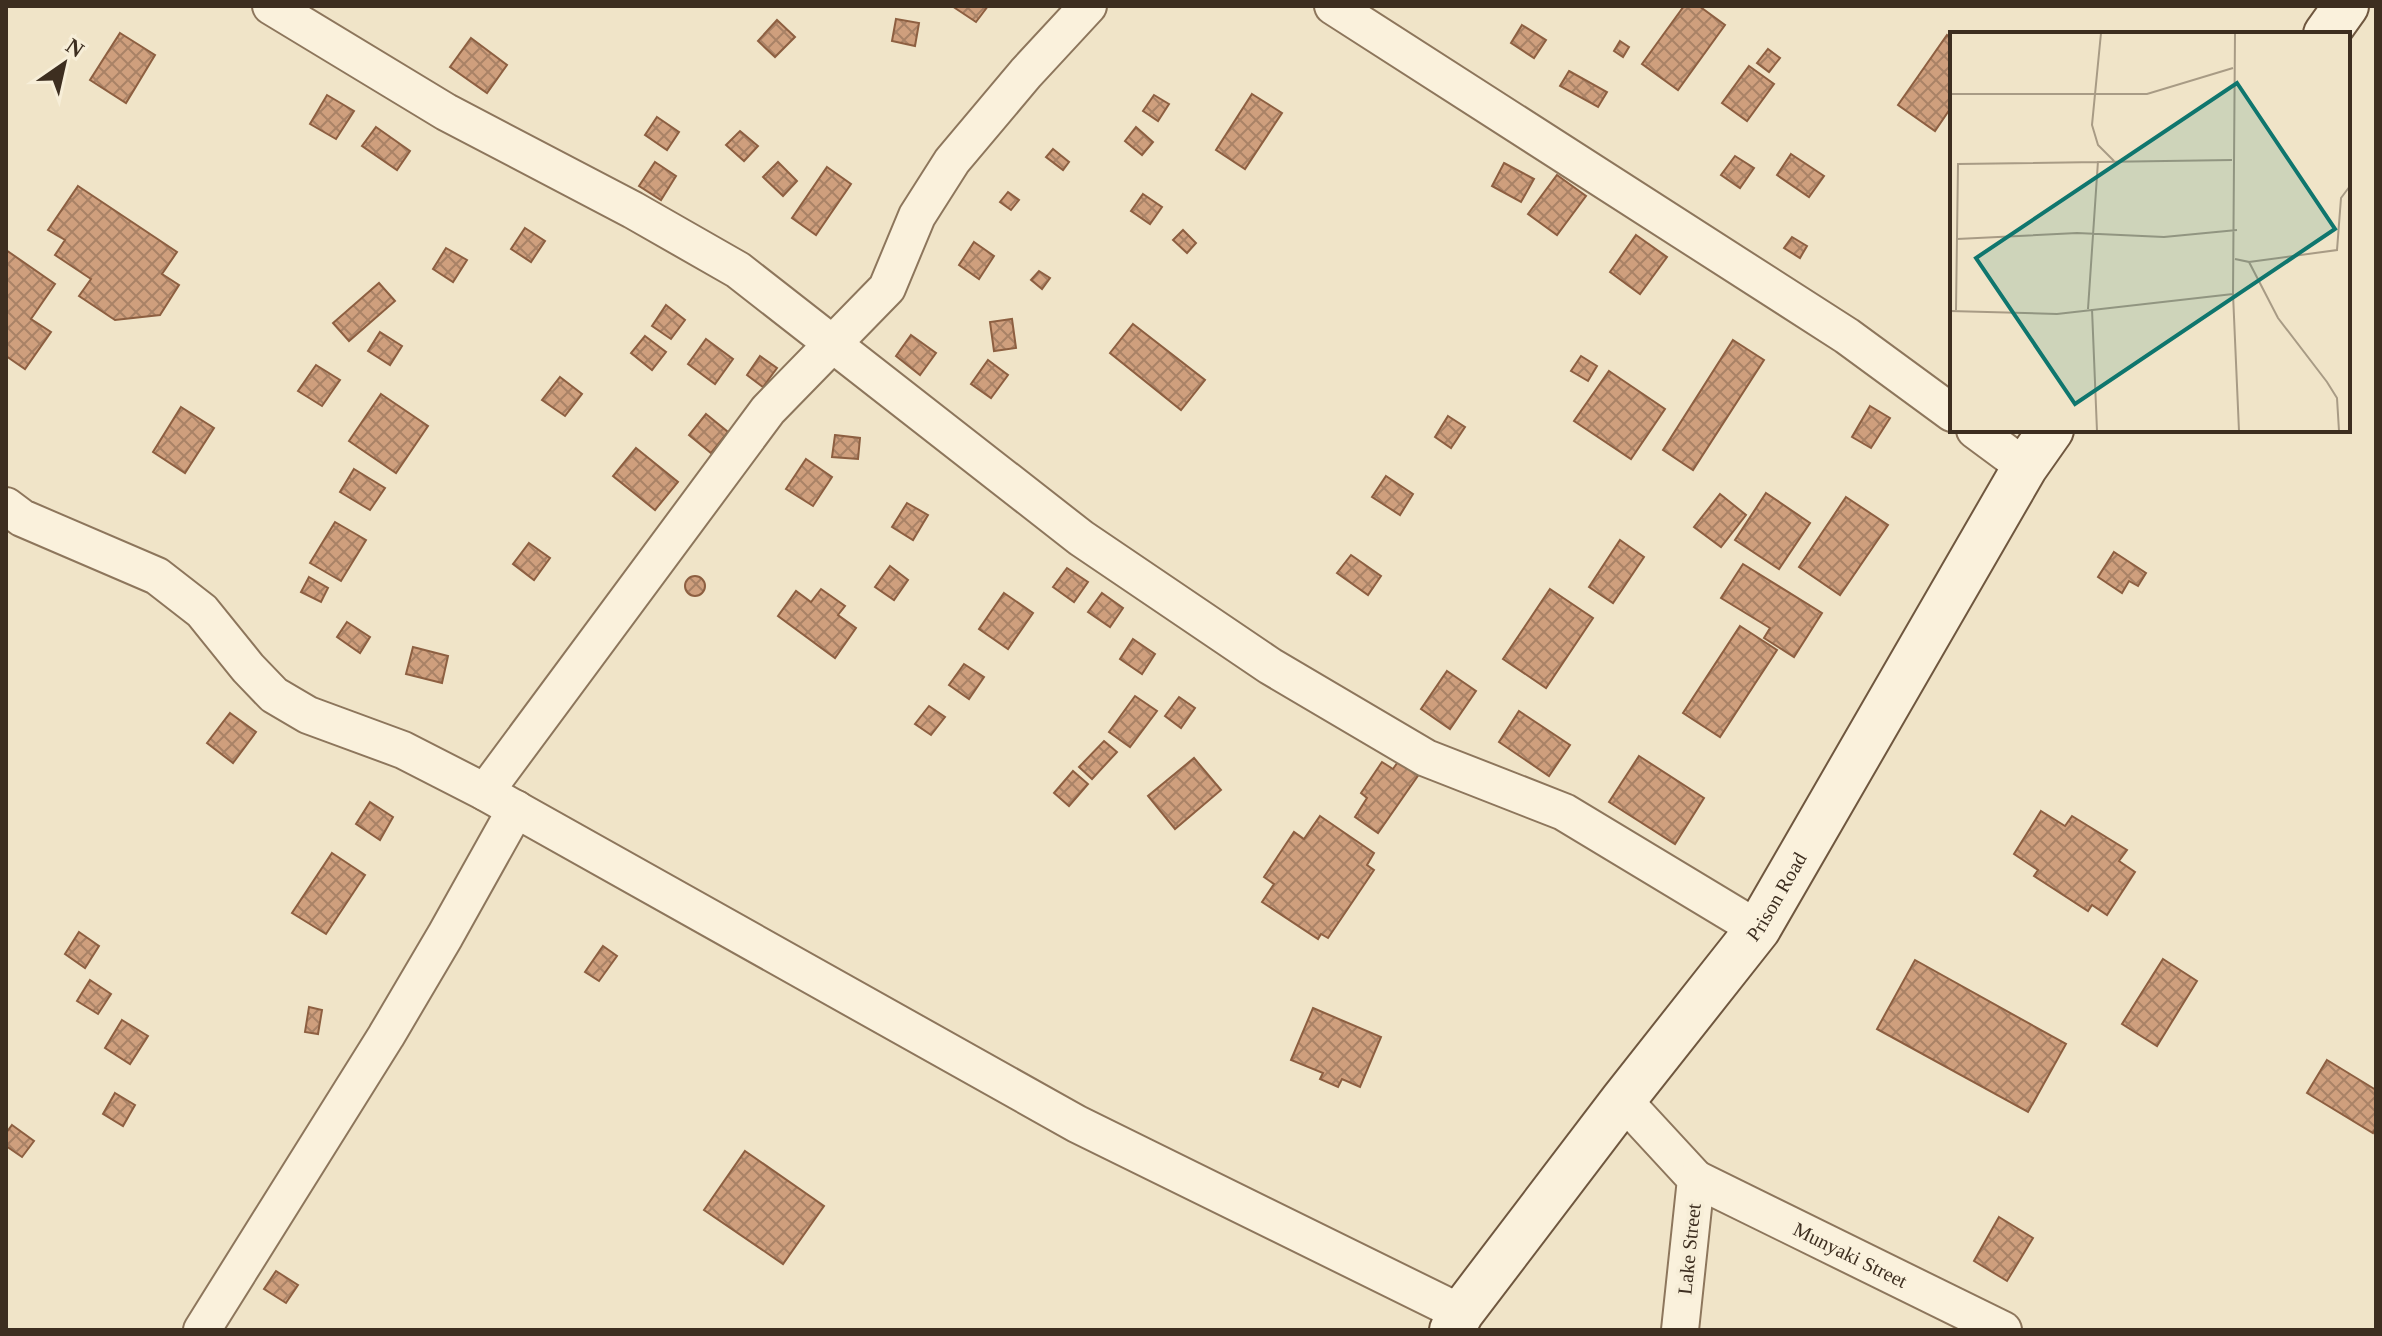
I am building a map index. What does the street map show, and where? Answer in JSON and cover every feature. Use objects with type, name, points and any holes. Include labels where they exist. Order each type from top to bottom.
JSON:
[{"type":"street","points":[[271,6],[446,112],[633,210],[738,270],[1081,538],[1270,666],[1426,758],[1564,812],[1758,929]]},
{"type":"street","points":[[202,1330],[445,936],[500,800],[768,410],[887,288],[917,216],[952,161],[1026,73],[1088,6]]},
{"type":"street","points":[[1333,6],[1847,336],[1950,412]]},
{"type":"street","points":[[2327,32],[2346,6]]},
{"type":"street","points":[[1978,432],[2025,467]]},
{"type":"street","name":"Prison Road","points":[[1456,1322],[1623,1100],[1758,929],[2025,467],[2050,432]]},
{"type":"street","points":[[6,506],[22,518],[157,576],[202,611],[274,695],[308,715],[403,750],[500,800],[1077,1124],[1456,1322]]},
{"type":"street","name":"Lake Street","points":[[1623,1100],[1696,1179],[1680,1330]]},
{"type":"street","name":"Munyaki Street","points":[[1696,1179],[2003,1330]]},
{"type":"building","points":[[952,6],[988,6],[976,22]]},
{"type":"building","points":[[1684,6],[1699,6],[1725,25],[1678,90],[1642,64]]},
{"type":"building","points":[[896,19],[919,23],[915,46],[892,41]]},
{"type":"building","points":[[777,20],[795,37],[775,57],[758,41]]},
{"type":"building","points":[[1522,25],[1546,40],[1534,58],[1511,43]]},
{"type":"building","points":[[120,33],[155,55],[126,103],[90,80]]},
{"type":"building","points":[[1947,35],[1950,37],[1950,109],[1935,131],[1898,105]]},
{"type":"building","points":[[471,38],[507,65],[487,93],[450,67]]},
{"type":"building","points":[[1620,41],[1629,47],[1623,57],[1614,51]]},
{"type":"building","points":[[1768,49],[1780,58],[1769,72],[1757,63]]},
{"type":"building","points":[[1749,66],[1774,84],[1747,121],[1722,103]]},
{"type":"building","points":[[1569,71],[1607,92],[1598,107],[1560,86]]},
{"type":"building","points":[[1252,94],[1282,113],[1245,169],[1216,150]]},
{"type":"building","points":[[327,95],[354,111],[336,139],[310,124]]},
{"type":"building","points":[[1154,95],[1169,104],[1158,121],[1143,111]]},
{"type":"building","points":[[657,117],[679,132],[667,150],[645,135]]},
{"type":"building","points":[[376,127],[410,151],[397,170],[362,146]]},
{"type":"building","points":[[1136,127],[1153,142],[1142,155],[1125,141]]},
{"type":"building","points":[[740,131],[758,146],[744,161],[726,145]]},
{"type":"building","points":[[1053,149],[1069,162],[1063,170],[1046,157]]},
{"type":"building","points":[[1791,154],[1824,176],[1809,197],[1777,175]]},
{"type":"building","points":[[1735,156],[1754,168],[1740,188],[1721,175]]},
{"type":"building","points":[[655,162],[676,176],[661,200],[639,186]]},
{"type":"building","points":[[778,162],[797,181],[783,196],[763,177]]},
{"type":"building","points":[[1504,163],[1534,179],[1521,202],[1492,186]]},
{"type":"building","points":[[827,167],[851,184],[816,235],[792,218]]},
{"type":"building","points":[[1557,175],[1586,196],[1557,235],[1528,214]]},
{"type":"building","points":[[78,186],[177,252],[162,274],[179,285],[160,315],[115,320],[79,296],[91,279],[55,255],[65,240],[48,230]]},
{"type":"building","points":[[1008,192],[1019,200],[1011,210],[1000,202]]},
{"type":"building","points":[[1143,194],[1162,207],[1150,224],[1131,211]]},
{"type":"building","points":[[525,228],[545,241],[531,262],[511,249]]},
{"type":"building","points":[[1183,230],[1196,243],[1187,253],[1173,240]]},
{"type":"building","points":[[1636,235],[1667,257],[1640,294],[1610,272]]},
{"type":"building","points":[[1792,237],[1807,246],[1800,258],[1784,248]]},
{"type":"building","points":[[974,242],[994,256],[979,279],[959,265]]},
{"type":"building","points":[[446,248],[467,260],[453,282],[433,269]]},
{"type":"building","points":[[6,250],[55,284],[31,319],[51,332],[25,369],[6,356]]},
{"type":"building","points":[[1039,271],[1050,278],[1042,289],[1031,280]]},
{"type":"building","points":[[379,283],[395,301],[349,341],[333,323]]},
{"type":"building","points":[[666,305],[685,320],[671,339],[652,326]]},
{"type":"building","points":[[1012,319],[1016,348],[994,351],[990,322]]},
{"type":"building","points":[[1133,324],[1205,380],[1181,410],[1110,353]]},
{"type":"building","points":[[380,332],[402,346],[390,365],[368,351]]},
{"type":"building","points":[[911,335],[936,353],[920,375],[896,356]]},
{"type":"building","points":[[645,336],[666,352],[652,370],[631,353]]},
{"type":"building","points":[[706,339],[733,359],[715,384],[688,364]]},
{"type":"building","points":[[1733,340],[1764,360],[1693,470],[1663,450]]},
{"type":"building","points":[[760,356],[777,368],[763,387],[747,375]]},
{"type":"building","points":[[1581,356],[1597,366],[1588,381],[1571,371]]},
{"type":"building","points":[[988,360],[1008,375],[991,398],[971,384]]},
{"type":"building","points":[[316,365],[340,380],[322,406],[298,391]]},
{"type":"building","points":[[1609,371],[1665,409],[1631,459],[1574,421]]},
{"type":"building","points":[[560,377],[582,394],[565,416],[542,400]]},
{"type":"building","points":[[381,394],[428,426],[396,473],[349,441]]},
{"type":"building","points":[[1870,406],[1890,418],[1871,448],[1852,437]]},
{"type":"building","points":[[181,407],[214,428],[185,473],[153,452]]},
{"type":"building","points":[[706,414],[728,432],[711,453],[689,435]]},
{"type":"building","points":[[1448,416],[1465,427],[1451,448],[1435,437]]},
{"type":"building","points":[[835,435],[860,438],[858,459],[832,457]]},
{"type":"building","points":[[636,448],[678,482],[655,510],[613,476]]},
{"type":"building","points":[[806,459],[832,477],[813,506],[786,489]]},
{"type":"building","points":[[354,469],[385,488],[370,510],[340,492]]},
{"type":"building","points":[[1386,476],[1413,494],[1400,515],[1372,497]]},
{"type":"building","points":[[1766,493],[1810,523],[1779,569],[1735,540]]},
{"type":"building","points":[[1720,494],[1746,515],[1721,547],[1694,527]]},
{"type":"building","points":[[1846,497],[1888,525],[1840,595],[1799,567]]},
{"type":"building","points":[[907,503],[928,515],[913,540],[892,527]]},
{"type":"building","points":[[335,522],[366,540],[341,581],[310,563]]},
{"type":"building","points":[[1620,540],[1644,557],[1613,603],[1589,587]]},
{"type":"building","points":[[529,543],[550,558],[534,580],[513,564]]},
{"type":"building","points":[[2114,552],[2146,573],[2138,586],[2129,581],[2122,593],[2098,577]]},
{"type":"building","points":[[1351,555],[1381,576],[1368,595],[1337,573]]},
{"type":"building","points":[[1743,564],[1822,613],[1794,657],[1764,638],[1770,628],[1721,598]]},
{"type":"building","points":[[890,566],[908,580],[894,600],[875,587]]},
{"type":"building","points":[[1067,568],[1088,582],[1074,602],[1053,587]]},
{"type":"building","points":[[695,576],[702,579],[705,586],[702,593],[695,596],[688,593],[685,586],[688,579]]},
{"type":"building","points":[[309,577],[328,588],[321,602],[301,592]]},
{"type":"building","points":[[821,589],[845,606],[838,615],[856,628],[835,658],[778,616],[796,591],[811,602]]},
{"type":"building","points":[[1550,589],[1593,618],[1546,688],[1503,659]]},
{"type":"building","points":[[1004,593],[1033,613],[1008,649],[979,629]]},
{"type":"building","points":[[1102,593],[1123,608],[1110,627],[1088,612]]},
{"type":"building","points":[[347,622],[370,637],[360,653],[337,637]]},
{"type":"building","points":[[1740,626],[1777,650],[1720,737],[1683,713]]},
{"type":"building","points":[[1133,639],[1155,654],[1142,674],[1120,659]]},
{"type":"building","points":[[413,647],[448,656],[442,683],[406,674]]},
{"type":"building","points":[[964,664],[984,677],[969,699],[949,685]]},
{"type":"building","points":[[1447,671],[1476,691],[1450,729],[1421,709]]},
{"type":"building","points":[[1135,696],[1157,711],[1130,747],[1109,732]]},
{"type":"building","points":[[1179,697],[1195,708],[1181,728],[1165,716]]},
{"type":"building","points":[[929,706],[945,717],[931,735],[915,724]]},
{"type":"building","points":[[1519,711],[1570,745],[1549,776],[1499,742]]},
{"type":"building","points":[[230,713],[256,732],[233,763],[207,743]]},
{"type":"building","points":[[1104,741],[1117,752],[1092,779],[1079,767]]},
{"type":"building","points":[[1402,756],[1422,770],[1378,833],[1355,817],[1367,798],[1361,793],[1382,762],[1393,769]]},
{"type":"building","points":[[1639,756],[1704,798],[1675,844],[1609,802]]},
{"type":"building","points":[[1194,758],[1221,790],[1175,829],[1148,796]]},
{"type":"building","points":[[1073,771],[1088,784],[1069,806],[1054,793]]},
{"type":"building","points":[[370,802],[393,817],[380,840],[356,824]]},
{"type":"building","points":[[2041,811],[2065,826],[2072,816],[2127,850],[2119,861],[2135,872],[2107,915],[2092,905],[2088,911],[2034,876],[2038,870],[2014,854]]},
{"type":"building","points":[[1320,816],[1374,853],[1367,865],[1374,870],[1328,938],[1321,934],[1318,939],[1262,902],[1274,884],[1264,877],[1294,832],[1304,839]]},
{"type":"building","points":[[332,853],[365,875],[326,934],[292,913]]},
{"type":"building","points":[[79,932],[99,946],[85,968],[65,954]]},
{"type":"building","points":[[603,946],[617,956],[599,981],[585,972]]},
{"type":"building","points":[[2163,959],[2197,981],[2157,1046],[2122,1024]]},
{"type":"building","points":[[1915,960],[2066,1044],[2028,1112],[1877,1029]]},
{"type":"building","points":[[90,980],[111,994],[98,1014],[77,1001]]},
{"type":"building","points":[[309,1007],[322,1010],[318,1034],[305,1032]]},
{"type":"building","points":[[1313,1008],[1381,1037],[1360,1087],[1342,1079],[1338,1087],[1320,1079],[1323,1073],[1291,1060]]},
{"type":"building","points":[[122,1020],[148,1036],[130,1064],[105,1048]]},
{"type":"building","points":[[2327,1060],[2376,1090],[2376,1128],[2373,1133],[2307,1093]]},
{"type":"building","points":[[115,1093],[135,1105],[123,1126],[103,1114]]},
{"type":"building","points":[[12,1125],[34,1141],[22,1157],[6,1146],[6,1133]]},
{"type":"building","points":[[745,1151],[824,1206],[783,1264],[704,1210]]},
{"type":"building","points":[[1999,1217],[2033,1238],[2007,1281],[1974,1261]]},
{"type":"building","points":[[276,1271],[298,1285],[286,1303],[264,1289]]}]
